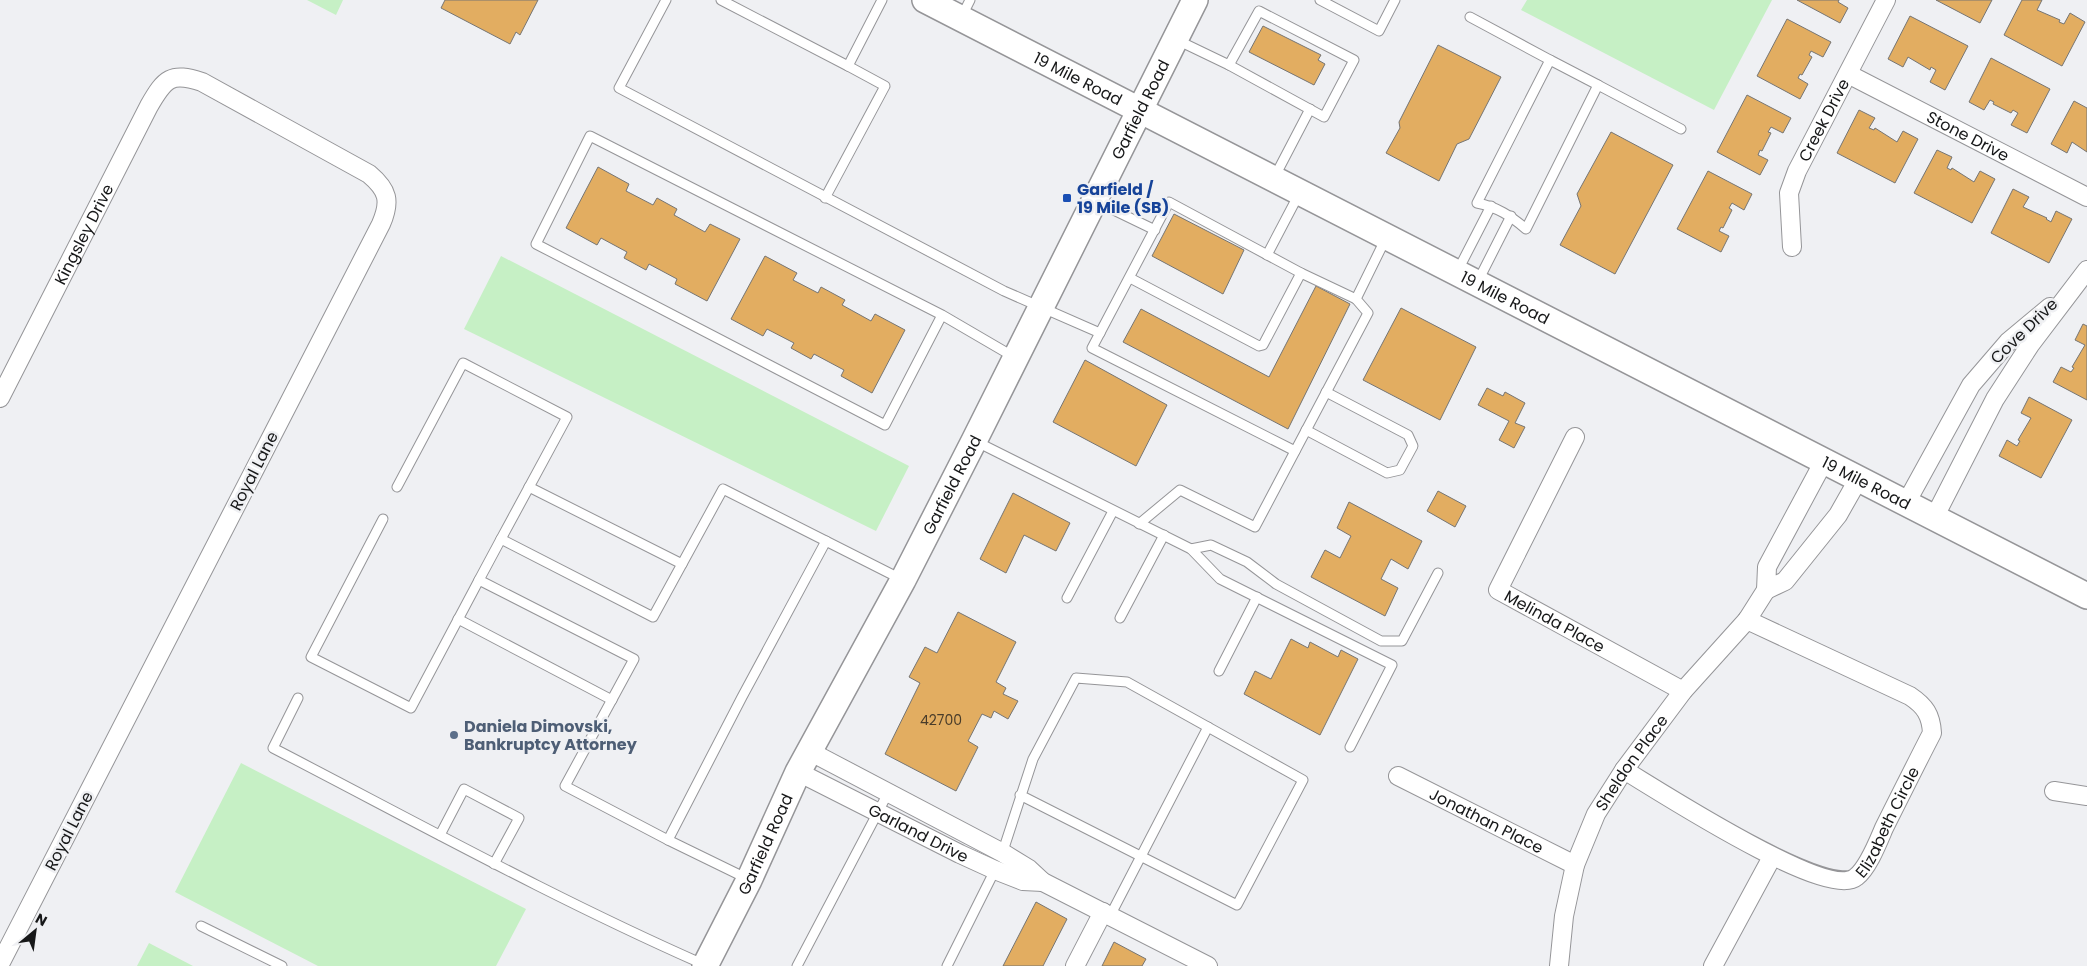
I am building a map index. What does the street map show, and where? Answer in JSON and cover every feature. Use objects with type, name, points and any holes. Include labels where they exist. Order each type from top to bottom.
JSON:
[{"type":"street","name":"19 Mile Road","points":[[925,0],[966,9],[1139,110],[2087,596]]},
{"type":"street","name":"Garfield Road","points":[[705,965],[749,880],[804,762],[974,441],[1195,0]]},
{"type":"street","name":"Creek Drive","points":[[1792,247],[1789,193],[1796,171],[1886,0]]},
{"type":"street","name":"Stone Drive","points":[[1848,74],[2087,197]]},
{"type":"street","name":"Kingsley Drive","points":[[0,398],[156,93],[175,76]]},
{"type":"street","name":"Royal Lane","points":[[0,964],[381,224],[387,204],[385,192],[379,183],[368,174],[202,82],[185,76],[175,76]]},
{"type":"street","name":"Cove Drive","points":[[1906,503],[1971,385],[2008,342],[2041,315],[2083,274]]},
{"type":"street","name":"Cove Drive","points":[[1934,518],[1995,399],[2030,345],[2083,274]]},
{"type":"street","points":[[1971,385],[1995,399]]},
{"type":"street","name":"Melinda Place","points":[[1575,437],[1498,590],[1683,691]]},
{"type":"street","name":"Sheldon Place","points":[[1559,966],[1564,916],[1575,865],[1596,814],[1624,770],[1683,691],[1747,620],[1766,590],[1767,567],[1824,460]]},
{"type":"street","name":"Sheldon Place","points":[[1766,590],[1785,581],[1838,515],[1858,478]]},
{"type":"street","name":"Elizabeth Circle","points":[[1624,770],[1772,857],[1825,878],[1842,882],[1856,878],[1870,858],[1932,733],[1931,719],[1923,704],[1910,696],[1747,620]]},
{"type":"street","name":"Garland Drive","points":[[804,762],[888,793],[1002,853],[1029,869],[1043,882],[1208,966]]},
{"type":"street","name":"Garland Drive","points":[[804,762],[878,812],[995,870],[1024,881],[1043,882]]},
{"type":"street","name":"Jonathan Place","points":[[1398,776],[1575,865]]},
{"type":"street","points":[[2054,791],[2087,796]]},
{"type":"street","points":[[1713,966],[1772,857]]},
{"type":"street","points":[[1075,966],[1107,914]]},
{"type":"lane","points":[[666,0],[619,88],[1004,291],[1100,333]]},
{"type":"lane","points":[[721,0],[885,86],[825,198]]},
{"type":"lane","points":[[848,66],[882,0]]},
{"type":"lane","points":[[1320,0],[1379,31],[1395,0]]},
{"type":"lane","points":[[1175,39],[1229,65],[1324,118],[1354,60],[1259,11],[1229,65]]},
{"type":"lane","points":[[1470,17],[1681,129]]},
{"type":"lane","points":[[1550,60],[1477,203],[1491,206],[1510,216],[1526,230],[1598,85]]},
{"type":"lane","points":[[1274,178],[1310,109]]},
{"type":"lane","points":[[942,315],[885,425],[536,244],[590,136],[942,315],[1016,358]]},
{"type":"lane","points":[[1267,255],[1300,192]]},
{"type":"lane","points":[[1095,201],[1155,230]]},
{"type":"lane","points":[[1140,524],[1180,490],[1255,527],[1368,313],[1356,299],[1301,273],[1169,202],[1092,348],[1295,451]]},
{"type":"lane","points":[[1467,278],[1491,206]]},
{"type":"lane","points":[[1467,278],[1510,216]]},
{"type":"lane","points":[[1356,299],[1387,237]]},
{"type":"lane","points":[[1130,278],[1258,346],[1263,345],[1301,273]]},
{"type":"lane","points":[[383,519],[312,658],[411,708],[567,417],[463,363],[397,487]]},
{"type":"lane","points":[[1306,430],[1387,473],[1400,470],[1413,446],[1408,434],[1326,392]]},
{"type":"lane","points":[[974,441],[1191,549],[1220,579],[1392,665],[1350,747]]},
{"type":"lane","points":[[529,487],[682,564]]},
{"type":"lane","points":[[501,539],[653,617],[723,489],[902,580]]},
{"type":"lane","points":[[1068,598],[1114,511]]},
{"type":"lane","points":[[1120,618],[1164,535]]},
{"type":"lane","points":[[668,840],[742,696],[826,541]]},
{"type":"lane","points":[[1191,549],[1211,545],[1247,562],[1276,584],[1381,641],[1402,641],[1438,574]]},
{"type":"lane","points":[[479,580],[634,659],[565,786],[749,880]]},
{"type":"lane","points":[[1220,672],[1257,597]]},
{"type":"lane","points":[[458,619],[612,700]]},
{"type":"lane","points":[[947,966],[995,870],[1002,853],[1020,795],[1033,759],[1076,678],[1127,682],[1303,780],[1237,905],[1020,795]]},
{"type":"lane","points":[[298,698],[272,748],[494,864],[644,938],[705,965]]},
{"type":"lane","points":[[1107,914],[1141,856],[1208,727]]},
{"type":"lane","points":[[440,835],[464,789],[480,797],[519,818],[494,864]]},
{"type":"lane","points":[[797,966],[888,793]]},
{"type":"lane","points":[[201,926],[282,966]]},
{"type":"green space","points":[[307,0],[343,0],[336,15]]},
{"type":"green space","points":[[1527,0],[1772,0],[1714,110],[1521,10]]},
{"type":"green space","points":[[501,256],[909,466],[876,531],[464,329]]},
{"type":"green space","points":[[241,763],[526,909],[496,966],[318,966],[175,892]]},
{"type":"green space","points":[[149,943],[193,966],[137,966]]},
{"type":"building","points":[[445,0],[538,0],[520,35],[516,32],[510,44],[441,8]]},
{"type":"building","points":[[1797,0],[1839,0],[1838,2],[1848,8],[1840,23]]},
{"type":"building","points":[[1936,0],[1992,0],[1980,23]]},
{"type":"building","points":[[2022,0],[2042,0],[2037,10],[2060,20],[2059,22],[2064,24],[2070,13],[2085,22],[2062,66],[2004,35]]},
{"type":"building","points":[[1910,16],[1968,46],[1945,90],[1930,82],[1936,70],[1931,67],[1930,70],[1908,57],[1903,67],[1888,59]]},
{"type":"building","points":[[1787,19],[1831,42],[1823,57],[1811,51],[1809,55],[1812,57],[1802,75],[1800,74],[1798,78],[1808,84],[1800,99],[1757,76]]},
{"type":"building","points":[[1263,26],[1321,55],[1318,60],[1325,64],[1314,85],[1249,52]]},
{"type":"building","points":[[1438,45],[1501,77],[1469,139],[1457,144],[1439,181],[1386,153],[1400,128],[1399,122]]},
{"type":"building","points":[[1991,58],[2050,89],[2027,133],[2011,125],[2018,113],[2013,110],[2011,113],[1993,104],[1994,102],[1990,100],[1984,110],[1969,102]]},
{"type":"building","points":[[1747,95],[1791,118],[1783,133],[1771,127],[1768,132],[1771,133],[1758,155],[1768,160],[1760,175],[1717,152]]},
{"type":"building","points":[[2074,101],[2087,108],[2087,152],[2072,142],[2067,153],[2051,144]]},
{"type":"building","points":[[1859,110],[1875,118],[1869,128],[1874,130],[1875,128],[1897,142],[1903,131],[1918,139],[1895,183],[1837,153]]},
{"type":"building","points":[[1611,132],[1673,165],[1615,274],[1560,245],[1581,206],[1577,194]]},
{"type":"building","points":[[1937,150],[1952,157],[1947,168],[1951,170],[1952,168],[1974,182],[1980,171],[1995,179],[1972,223],[1914,193]]},
{"type":"building","points":[[598,167],[629,184],[626,191],[653,205],[657,198],[677,209],[674,215],[705,232],[710,224],[740,239],[707,301],[675,284],[677,279],[649,264],[646,270],[624,258],[627,252],[601,238],[597,245],[566,228]]},
{"type":"building","points":[[1708,171],[1752,194],[1744,210],[1732,203],[1729,208],[1732,210],[1723,228],[1721,227],[1719,231],[1729,236],[1721,252],[1677,229]]},
{"type":"building","points":[[2013,189],[2029,197],[2023,207],[2047,218],[2051,222],[2056,211],[2072,219],[2049,263],[1991,233]]},
{"type":"building","points":[[1174,214],[1244,250],[1223,294],[1152,256]]},
{"type":"building","points":[[765,256],[797,273],[793,280],[818,293],[821,287],[845,300],[842,305],[871,321],[875,314],[905,330],[872,393],[841,376],[844,370],[814,354],[811,359],[791,348],[794,343],[767,329],[763,336],[731,319]]},
{"type":"building","points":[[1316,286],[1350,304],[1288,429],[1123,342],[1141,309],[1269,377]]},
{"type":"building","points":[[1401,308],[1476,347],[1440,420],[1363,380]]},
{"type":"building","points":[[2083,324],[2087,326],[2087,400],[2053,382],[2061,367],[2071,372],[2074,368],[2072,367],[2085,345],[2075,340]]},
{"type":"building","points":[[1085,360],[1167,405],[1136,466],[1053,422]]},
{"type":"building","points":[[1487,388],[1503,396],[1505,392],[1525,403],[1515,423],[1525,427],[1514,448],[1499,440],[1509,421],[1478,405]]},
{"type":"building","points":[[2029,397],[2072,420],[2041,478],[1999,456],[2007,440],[2017,446],[2020,441],[2018,440],[2031,418],[2021,413]]},
{"type":"building","points":[[1438,491],[1466,506],[1455,527],[1427,511]]},
{"type":"building","points":[[1013,493],[1070,523],[1056,551],[1024,535],[1006,573],[980,559]]},
{"type":"building","points":[[1349,502],[1422,541],[1408,569],[1391,559],[1381,579],[1398,588],[1385,616],[1311,577],[1325,550],[1340,558],[1351,536],[1337,528]]},
{"type":"building","points":[[958,612],[1016,642],[996,682],[1006,688],[1003,694],[1018,701],[1008,719],[994,711],[991,718],[982,714],[968,741],[978,747],[956,791],[885,754],[920,683],[909,677],[925,647],[937,653]]},
{"type":"building","points":[[1291,639],[1308,648],[1310,642],[1338,657],[1341,650],[1358,659],[1320,735],[1244,694],[1255,671],[1271,679]]},
{"type":"building","points":[[1036,902],[1067,919],[1043,966],[1003,966]]},
{"type":"building","points":[[1114,942],[1146,959],[1142,966],[1102,966]]},
{"type":"place","name":"Garfield / 19 Mile (SB)","points":[[1067,198]]},
{"type":"place","name":"Daniela Dimovski, Bankruptcy Attorney","points":[[454,735]]}]
